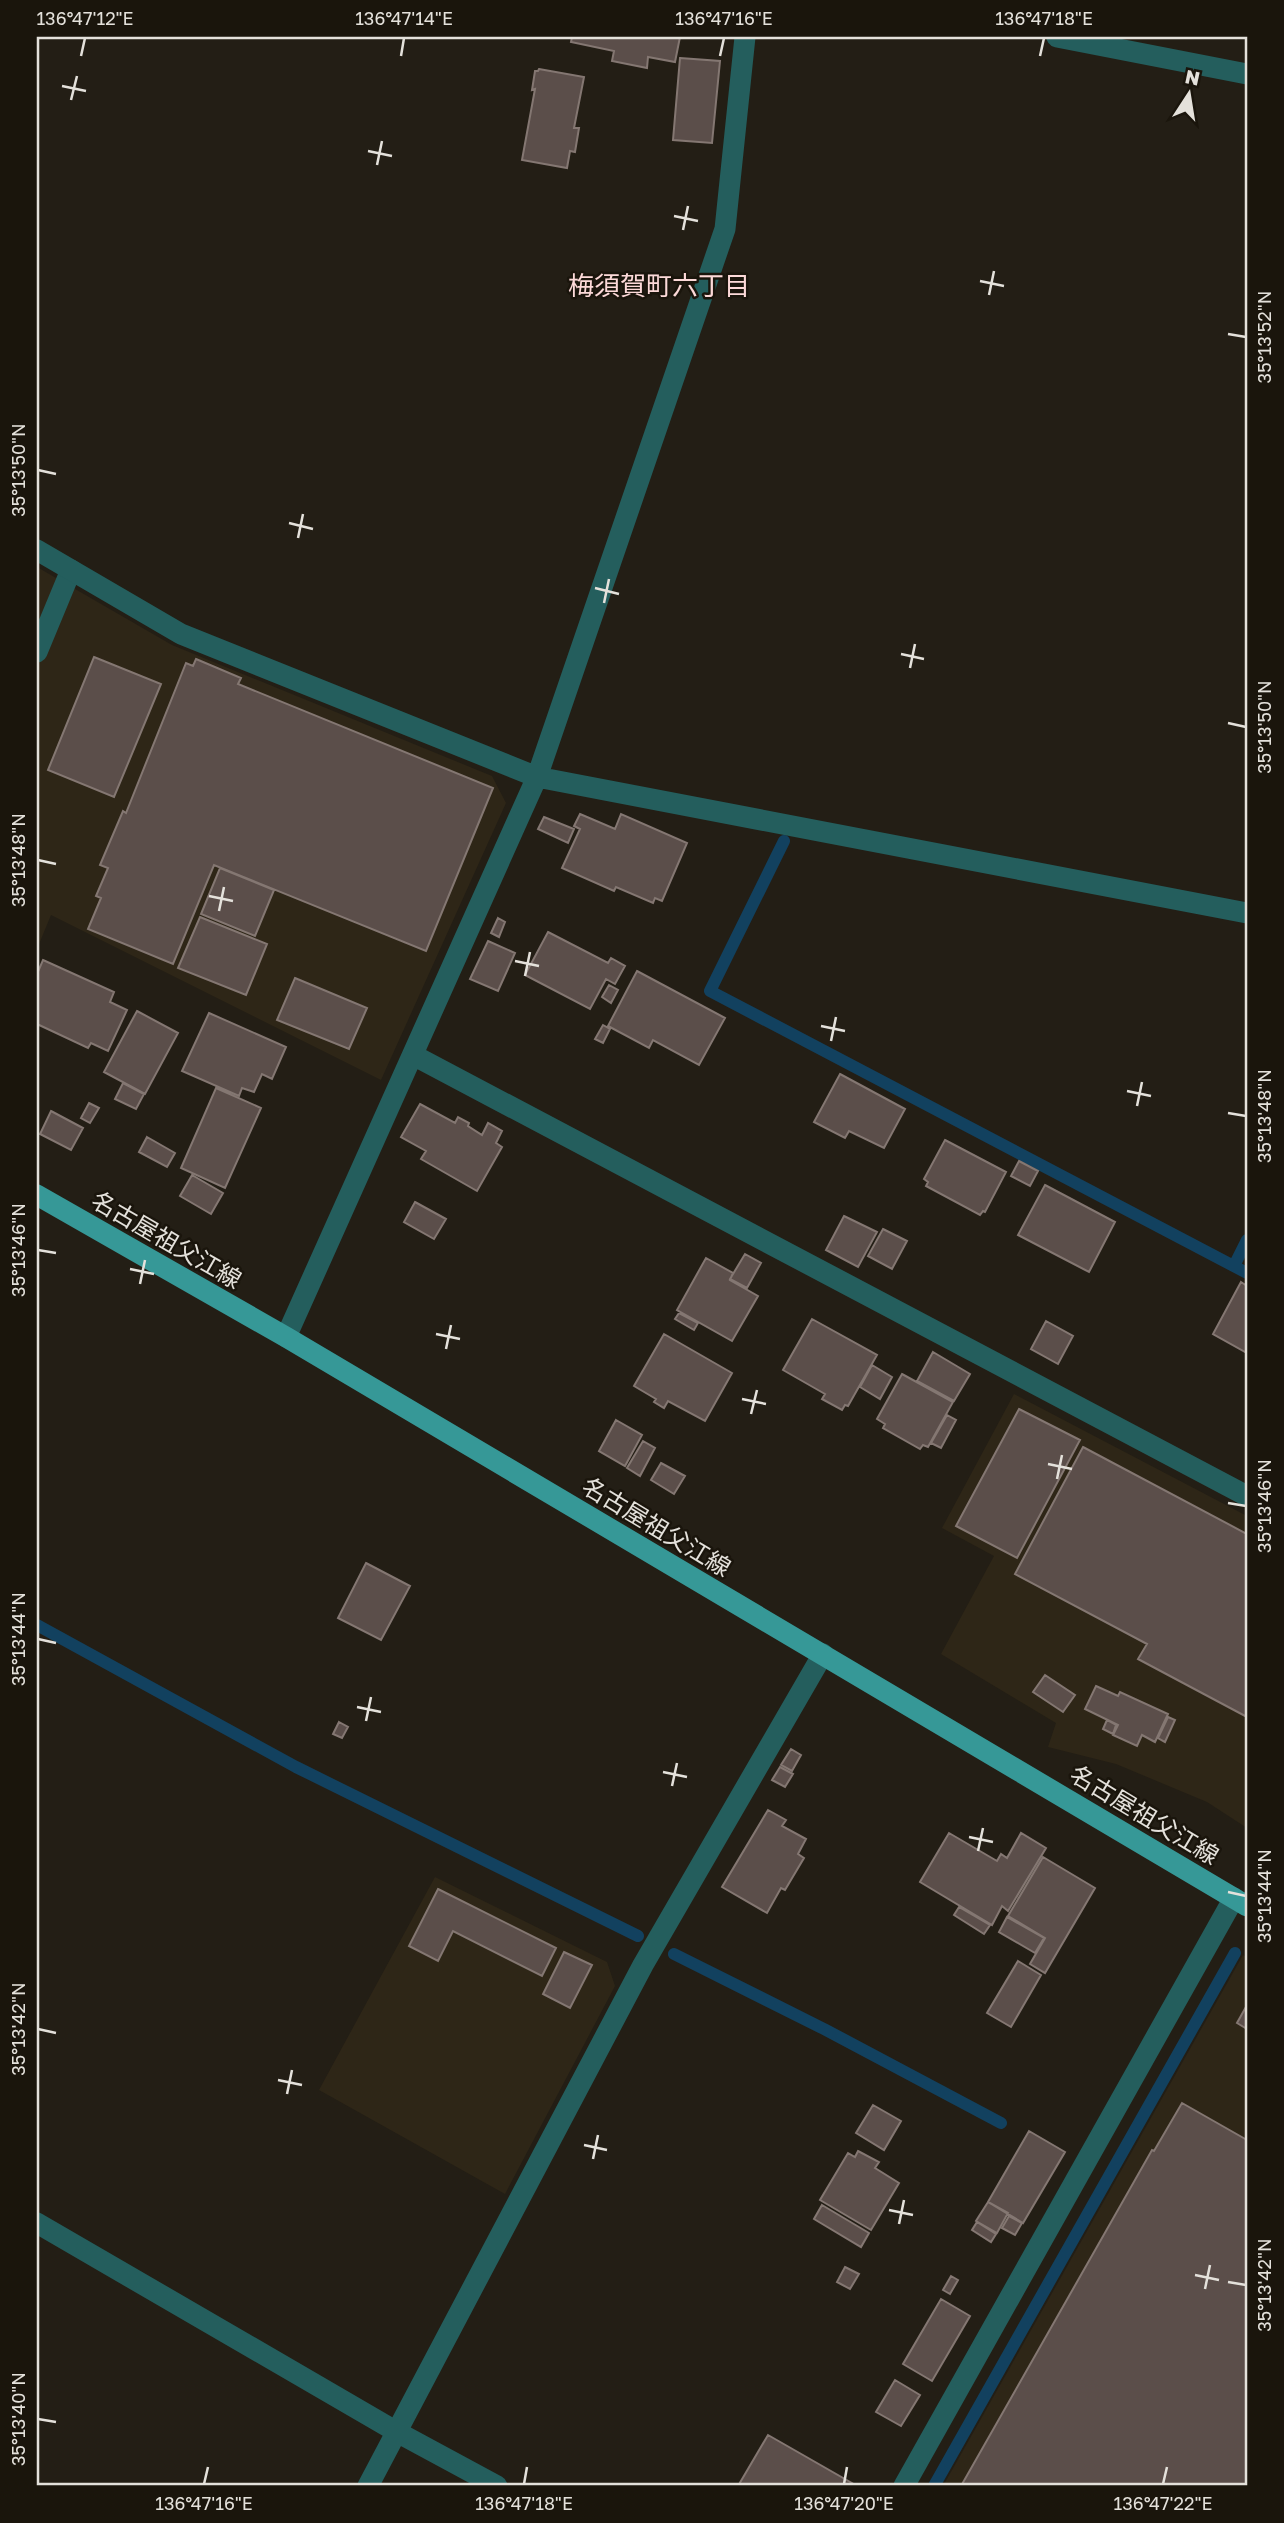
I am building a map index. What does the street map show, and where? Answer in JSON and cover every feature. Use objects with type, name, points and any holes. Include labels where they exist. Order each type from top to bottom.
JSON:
[{"type":"main road","name":"名古屋祖父江線","points":[[37,1195],[286,1337],[1241,1902]]},
{"type":"street","points":[[286,1337],[537,777],[725,229],[745,37]]},
{"type":"street","points":[[1058,37],[1247,74]]},
{"type":"street","points":[[37,550],[181,634],[537,777],[1247,913]]},
{"type":"street","points":[[37,652],[71,570]]},
{"type":"street","points":[[413,1055],[1247,1496]]},
{"type":"street","points":[[368,2486],[643,1965],[823,1654]]},
{"type":"street","points":[[904,2486],[1241,1902]]},
{"type":"street","points":[[37,2223],[397,2432],[497,2486]]},
{"type":"shaded area","points":[[37,567],[172,645],[492,776],[506,803],[381,1080],[51,915],[37,949]]},
{"type":"shaded area","points":[[1014,1394],[1247,1516],[1247,1828],[1207,1802],[1116,1764],[1048,1747],[1056,1723],[941,1654],[994,1556],[942,1528]]},
{"type":"shaded area","points":[[435,1877],[607,1962],[615,1986],[505,2194],[319,2090]]},
{"type":"shaded area","points":[[1243,1955],[1247,1957],[1247,2486],[943,2486]]},
{"type":"building","points":[[572,37],[680,37],[675,62],[648,57],[647,68],[612,61],[614,51],[571,42]]},
{"type":"building","points":[[680,58],[720,61],[712,143],[673,140]]},
{"type":"building","points":[[539,69],[584,77],[574,128],[579,128],[575,152],[570,151],[567,168],[522,160],[535,89],[532,90],[535,71]]},
{"type":"building","points":[[94,657],[161,684],[114,797],[48,770]]},
{"type":"building","points":[[196,659],[241,678],[238,684],[493,788],[426,951],[214,865],[173,964],[88,929],[101,898],[96,896],[108,868],[100,865],[123,811],[126,813],[186,663],[193,666]]},
{"type":"building","points":[[580,814],[615,829],[621,814],[687,843],[662,901],[655,898],[653,903],[616,887],[614,891],[562,868],[580,829],[574,826]]},
{"type":"building","points":[[544,817],[574,829],[568,843],[538,829]]},
{"type":"building","points":[[220,868],[274,890],[255,936],[201,914]]},
{"type":"building","points":[[200,917],[267,944],[246,995],[178,968]]},
{"type":"building","points":[[498,918],[505,922],[499,937],[491,933]]},
{"type":"building","points":[[548,932],[608,963],[611,958],[625,966],[615,984],[606,979],[590,1009],[525,975]]},
{"type":"building","points":[[488,941],[515,953],[498,991],[470,979]]},
{"type":"building","points":[[43,960],[114,992],[110,1002],[127,1010],[108,1051],[91,1043],[88,1048],[37,1024],[37,974]]},
{"type":"building","points":[[637,971],[725,1018],[699,1065],[653,1040],[649,1048],[608,1026]]},
{"type":"building","points":[[295,978],[367,1008],[349,1049],[277,1020]]},
{"type":"building","points":[[609,985],[618,990],[611,1003],[602,997]]},
{"type":"building","points":[[137,1011],[178,1033],[145,1094],[104,1072]]},
{"type":"building","points":[[209,1013],[286,1047],[272,1079],[262,1074],[254,1092],[242,1088],[239,1096],[182,1071]]},
{"type":"building","points":[[603,1025],[610,1029],[603,1043],[595,1039]]},
{"type":"building","points":[[840,1074],[905,1109],[884,1148],[849,1131],[845,1138],[814,1122]]},
{"type":"building","points":[[123,1083],[144,1094],[136,1109],[115,1099]]},
{"type":"building","points":[[216,1088],[261,1108],[225,1188],[181,1168]]},
{"type":"building","points":[[89,1103],[99,1108],[90,1123],[81,1118]]},
{"type":"building","points":[[420,1104],[455,1123],[458,1117],[482,1135],[488,1123],[502,1131],[496,1143],[502,1147],[477,1191],[421,1159],[426,1151],[401,1137]]},
{"type":"building","points":[[51,1111],[83,1128],[71,1150],[40,1134]]},
{"type":"building","points":[[147,1137],[175,1153],[167,1167],[139,1152]]},
{"type":"building","points":[[945,1140],[1006,1172],[985,1212],[980,1215],[926,1186],[928,1182],[924,1179]]},
{"type":"building","points":[[1019,1161],[1038,1171],[1030,1186],[1011,1176]]},
{"type":"building","points":[[192,1175],[223,1193],[211,1214],[180,1196]]},
{"type":"building","points":[[1045,1185],[1115,1222],[1089,1272],[1018,1235]]},
{"type":"building","points":[[415,1202],[446,1219],[434,1239],[404,1222]]},
{"type":"building","points":[[844,1216],[877,1232],[858,1267],[826,1250]]},
{"type":"building","points":[[883,1229],[907,1241],[892,1269],[868,1256]]},
{"type":"building","points":[[745,1254],[761,1263],[747,1288],[730,1279]]},
{"type":"building","points":[[706,1258],[733,1273],[730,1280],[758,1296],[732,1341],[677,1310]]},
{"type":"building","points":[[1241,1282],[1247,1286],[1247,1353],[1213,1334]]},
{"type":"building","points":[[679,1313],[698,1323],[694,1330],[675,1319]]},
{"type":"building","points":[[812,1319],[877,1355],[848,1406],[845,1405],[842,1410],[822,1399],[825,1394],[783,1370]]},
{"type":"building","points":[[1046,1321],[1073,1336],[1058,1364],[1031,1349]]},
{"type":"building","points":[[664,1334],[732,1373],[705,1421],[668,1401],[664,1408],[654,1402],[656,1399],[634,1386]]},
{"type":"building","points":[[933,1352],[970,1374],[954,1401],[917,1381]]},
{"type":"building","points":[[872,1365],[892,1377],[880,1399],[860,1387]]},
{"type":"building","points":[[902,1374],[953,1402],[928,1447],[923,1445],[920,1449],[883,1428],[885,1424],[877,1419]]},
{"type":"building","points":[[1019,1409],[1080,1440],[1017,1558],[956,1526]]},
{"type":"building","points":[[947,1415],[956,1420],[941,1448],[931,1443]]},
{"type":"building","points":[[616,1420],[642,1435],[625,1466],[599,1451]]},
{"type":"building","points":[[643,1441],[655,1448],[640,1476],[627,1468]]},
{"type":"building","points":[[1083,1447],[1247,1534],[1247,1717],[1138,1659],[1147,1644],[1015,1574]]},
{"type":"building","points":[[661,1463],[685,1476],[674,1494],[651,1480]]},
{"type":"building","points":[[366,1563],[410,1586],[381,1640],[338,1618]]},
{"type":"building","points":[[1045,1675],[1075,1695],[1063,1712],[1033,1692]]},
{"type":"building","points":[[1096,1686],[1118,1696],[1120,1692],[1168,1714],[1155,1742],[1142,1735],[1137,1746],[1113,1735],[1118,1725],[1085,1709]]},
{"type":"building","points":[[1168,1717],[1175,1720],[1165,1742],[1158,1738]]},
{"type":"building","points":[[1107,1720],[1116,1725],[1113,1734],[1103,1729]]},
{"type":"building","points":[[339,1722],[348,1727],[342,1738],[333,1734]]},
{"type":"building","points":[[791,1749],[801,1755],[792,1771],[781,1765]]},
{"type":"building","points":[[780,1767],[793,1774],[785,1787],[772,1780]]},
{"type":"building","points":[[768,1810],[786,1820],[782,1826],[806,1839],[798,1854],[804,1858],[785,1890],[781,1888],[767,1913],[722,1887]]},
{"type":"building","points":[[949,1833],[997,1861],[1001,1854],[1007,1858],[1021,1833],[1046,1848],[1008,1911],[1002,1906],[992,1925],[920,1882]]},
{"type":"building","points":[[1043,1857],[1095,1888],[1045,1973],[1030,1964],[1045,1938],[1008,1916]]},
{"type":"building","points":[[438,1889],[556,1948],[542,1976],[453,1931],[438,1961],[409,1946]]},
{"type":"building","points":[[959,1907],[990,1925],[984,1934],[954,1915]]},
{"type":"building","points":[[1007,1917],[1044,1938],[1035,1953],[999,1932]]},
{"type":"building","points":[[564,1952],[592,1965],[570,2008],[543,1994]]},
{"type":"building","points":[[1018,1961],[1041,1975],[1011,2027],[987,2013]]},
{"type":"building","points":[[1247,2005],[1247,2029],[1237,2023]]},
{"type":"building","points":[[1182,2103],[1247,2140],[1247,2486],[961,2486],[1152,2150],[1154,2151]]},
{"type":"building","points":[[873,2105],[901,2121],[884,2150],[856,2133]]},
{"type":"building","points":[[1029,2131],[1065,2152],[1023,2223],[988,2202]]},
{"type":"building","points":[[858,2151],[879,2162],[875,2168],[899,2183],[871,2230],[820,2200],[848,2153],[855,2157]]},
{"type":"building","points":[[988,2202],[1008,2213],[997,2233],[976,2221]]},
{"type":"building","points":[[822,2205],[869,2233],[861,2247],[814,2219]]},
{"type":"building","points":[[1009,2216],[1022,2223],[1015,2235],[1002,2228]]},
{"type":"building","points":[[977,2222],[996,2234],[991,2242],[972,2230]]},
{"type":"building","points":[[845,2267],[859,2274],[850,2289],[837,2282]]},
{"type":"building","points":[[951,2276],[958,2280],[950,2294],[943,2290]]},
{"type":"building","points":[[941,2299],[970,2316],[932,2381],[903,2364]]},
{"type":"building","points":[[895,2380],[920,2395],[901,2426],[876,2412]]},
{"type":"building","points":[[768,2435],[857,2486],[738,2486]]},
{"type":"waterway","points":[[784,841],[710,991],[1247,1273]]},
{"type":"waterway","points":[[1234,1266],[1247,1240]]},
{"type":"waterway","points":[[37,1625],[296,1767],[638,1936]]},
{"type":"waterway","points":[[934,2486],[1235,1953]]},
{"type":"waterway","points":[[674,1954],[824,2029],[1001,2123]]},
{"type":"district","name":"梅須賀町六丁目","points":[[659,285]]}]
